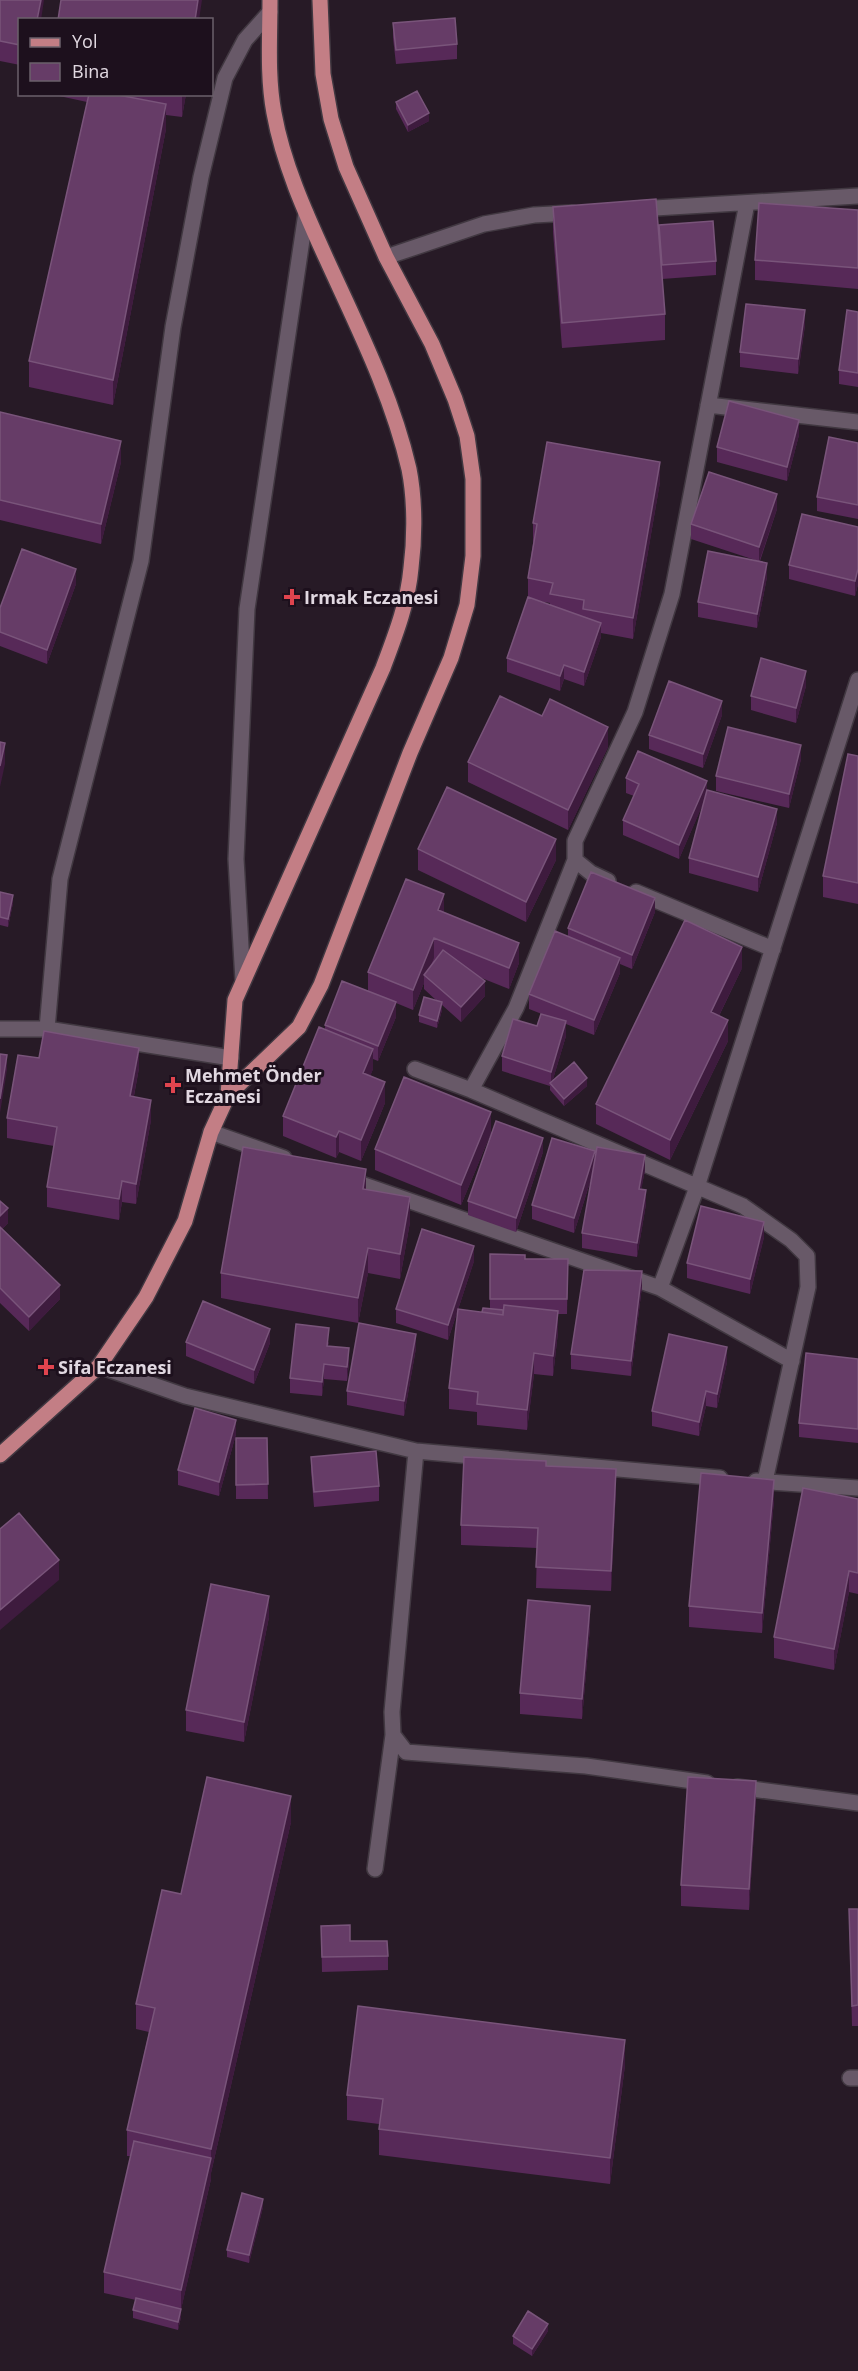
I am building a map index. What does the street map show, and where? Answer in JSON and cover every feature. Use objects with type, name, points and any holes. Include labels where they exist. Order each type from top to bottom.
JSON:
[{"type":"main road","points":[[228,1095],[299,1027],[321,985],[410,753],[451,658],[467,605],[472,556],[473,479],[467,436],[455,399],[432,344],[386,257],[346,167],[331,119],[322,63],[320,0]]},
{"type":"main road","points":[[0,1455],[99,1366],[146,1297],[185,1221],[211,1132],[228,1095],[235,1000],[383,668],[402,614],[411,569],[413,519],[409,471],[397,423],[371,358],[306,213],[288,163],[274,113],[269,57],[270,6]]},
{"type":"street","points":[[47,1029],[60,879],[141,561],[173,327],[201,177],[225,78],[245,40],[270,6]]},
{"type":"street","points":[[628,210],[858,196]]},
{"type":"street","points":[[471,1090],[516,1008],[575,861],[575,841],[635,712],[672,594],[747,202]]},
{"type":"street","points":[[386,257],[484,224],[534,215],[581,212]]},
{"type":"street","points":[[243,981],[236,859],[247,609],[306,213]]},
{"type":"street","points":[[708,405],[858,422]]},
{"type":"street","points":[[660,1288],[697,1187],[858,680]]},
{"type":"street","points":[[575,861],[591,873],[773,949]]},
{"type":"street","points":[[0,1029],[47,1029],[231,1058]]},
{"type":"street","points":[[414,1069],[471,1090],[743,1206],[791,1240],[807,1256],[808,1287],[765,1481]]},
{"type":"street","points":[[211,1132],[300,1163]]},
{"type":"street","points":[[334,1175],[660,1288],[792,1361]]},
{"type":"street","points":[[99,1366],[185,1396],[416,1451],[858,1488]]},
{"type":"street","points":[[375,1869],[393,1735],[392,1712],[416,1451]]},
{"type":"street","points":[[393,1735],[406,1752],[586,1766],[858,1803]]},
{"type":"building","points":[[0,0],[41,0],[37,18],[18,18],[18,45],[0,41]]},
{"type":"building","points":[[61,0],[198,0],[195,18],[58,18]]},
{"type":"building","points":[[455,18],[457,44],[396,50],[393,23]]},
{"type":"building","points":[[417,91],[429,113],[408,125],[396,102]]},
{"type":"building","points":[[89,96],[124,96],[166,104],[113,380],[29,361]]},
{"type":"building","points":[[656,199],[665,314],[562,323],[553,207]]},
{"type":"building","points":[[759,203],[858,210],[858,268],[755,260]]},
{"type":"building","points":[[713,221],[716,261],[662,265],[659,225]]},
{"type":"building","points":[[746,304],[805,310],[798,359],[740,352]]},
{"type":"building","points":[[847,310],[858,312],[858,373],[839,370]]},
{"type":"building","points":[[729,401],[799,420],[787,467],[717,447]]},
{"type":"building","points":[[0,412],[121,441],[101,524],[0,500]]},
{"type":"building","points":[[829,437],[858,443],[858,505],[817,497]]},
{"type":"building","points":[[547,442],[660,462],[633,618],[583,609],[584,600],[550,594],[553,583],[528,578],[537,524],[533,523]]},
{"type":"building","points":[[709,472],[777,494],[759,547],[691,524]]},
{"type":"building","points":[[802,514],[858,527],[858,569],[855,581],[789,565]]},
{"type":"building","points":[[22,549],[76,569],[47,650],[0,632],[0,608]]},
{"type":"building","points":[[708,551],[767,563],[757,614],[698,602]]},
{"type":"building","points":[[528,597],[601,623],[584,672],[564,665],[560,676],[507,658]]},
{"type":"building","points":[[761,658],[806,671],[796,708],[751,696]]},
{"type":"building","points":[[669,681],[722,701],[703,754],[649,735]]},
{"type":"building","points":[[500,696],[542,716],[550,699],[608,727],[568,810],[468,762]]},
{"type":"building","points":[[728,727],[801,745],[789,794],[716,776]]},
{"type":"building","points":[[0,742],[5,743],[0,766]]},
{"type":"building","points":[[638,751],[707,781],[679,845],[623,820],[639,784],[626,778]]},
{"type":"building","points":[[848,754],[858,756],[858,883],[823,876]]},
{"type":"building","points":[[447,787],[556,839],[526,902],[418,849]]},
{"type":"building","points":[[707,790],[777,809],[758,877],[689,858]]},
{"type":"building","points":[[591,872],[655,898],[632,955],[568,928]]},
{"type":"building","points":[[406,879],[444,894],[438,910],[519,943],[509,968],[434,938],[413,990],[368,972]]},
{"type":"building","points":[[0,892],[13,895],[8,919],[0,917]]},
{"type":"building","points":[[685,920],[742,947],[711,1012],[728,1020],[670,1140],[596,1104]]},
{"type":"building","points":[[555,931],[620,958],[594,1020],[529,994]]},
{"type":"building","points":[[443,950],[485,981],[461,1007],[424,975]]},
{"type":"building","points":[[342,981],[396,1002],[378,1046],[325,1025]]},
{"type":"building","points":[[424,997],[442,1002],[437,1021],[419,1015]]},
{"type":"building","points":[[541,1014],[566,1021],[551,1072],[502,1056],[513,1019],[537,1026]]},
{"type":"building","points":[[319,1027],[373,1049],[363,1073],[385,1082],[361,1140],[339,1131],[336,1137],[283,1116]]},
{"type":"building","points":[[44,1031],[139,1048],[130,1096],[151,1100],[136,1184],[122,1181],[119,1199],[47,1187],[57,1127],[7,1118],[18,1055],[39,1058]]},
{"type":"building","points":[[0,1054],[7,1055],[0,1099]]},
{"type":"building","points":[[574,1062],[587,1078],[564,1099],[550,1083]]},
{"type":"building","points":[[404,1077],[491,1112],[461,1185],[375,1149]]},
{"type":"building","points":[[496,1121],[543,1138],[516,1218],[468,1201]]},
{"type":"building","points":[[552,1138],[595,1151],[574,1218],[532,1205]]},
{"type":"building","points":[[243,1147],[366,1169],[363,1189],[410,1197],[400,1254],[368,1248],[358,1298],[221,1273]]},
{"type":"building","points":[[597,1147],[645,1155],[639,1189],[646,1190],[637,1243],[582,1233]]},
{"type":"building","points":[[0,1201],[8,1208],[0,1216]]},
{"type":"building","points":[[701,1206],[764,1222],[750,1279],[687,1263]]},
{"type":"building","points":[[0,1227],[60,1285],[29,1317],[0,1288]]},
{"type":"building","points":[[422,1229],[474,1246],[448,1325],[396,1309]]},
{"type":"building","points":[[490,1254],[525,1255],[525,1259],[568,1259],[567,1299],[490,1299]]},
{"type":"building","points":[[584,1270],[642,1271],[631,1361],[571,1354]]},
{"type":"building","points":[[203,1301],[270,1329],[254,1370],[186,1342]]},
{"type":"building","points":[[504,1305],[558,1311],[553,1356],[534,1353],[527,1410],[477,1404],[478,1392],[449,1388],[458,1309],[503,1315]]},
{"type":"building","points":[[483,1308],[503,1310],[503,1315],[482,1312]]},
{"type":"building","points":[[359,1323],[416,1334],[404,1401],[347,1391]]},
{"type":"building","points":[[296,1324],[329,1328],[327,1346],[349,1348],[347,1367],[324,1364],[322,1382],[290,1378]]},
{"type":"building","points":[[669,1334],[727,1347],[717,1394],[706,1391],[699,1422],[652,1411]]},
{"type":"building","points":[[806,1353],[858,1359],[858,1429],[799,1423]]},
{"type":"building","points":[[195,1408],[236,1420],[219,1482],[178,1470]]},
{"type":"building","points":[[236,1438],[267,1438],[268,1484],[236,1485]]},
{"type":"building","points":[[376,1451],[379,1486],[314,1492],[311,1457]]},
{"type":"building","points":[[464,1457],[546,1461],[546,1466],[616,1469],[611,1571],[536,1567],[538,1528],[461,1525]]},
{"type":"building","points":[[701,1473],[774,1480],[762,1613],[689,1606]]},
{"type":"building","points":[[803,1488],[858,1499],[858,1573],[849,1571],[834,1649],[774,1637]]},
{"type":"building","points":[[19,1513],[59,1560],[0,1610],[0,1529]]},
{"type":"building","points":[[211,1584],[269,1596],[244,1722],[186,1710]]},
{"type":"building","points":[[528,1600],[590,1606],[582,1699],[520,1693]]},
{"type":"building","points":[[207,1777],[291,1796],[211,2149],[127,2130],[155,2008],[136,2004],[162,1890],[181,1894]]},
{"type":"building","points":[[688,1777],[756,1781],[749,1889],[681,1885]]},
{"type":"building","points":[[849,1909],[858,1909],[858,2005],[852,2006]]},
{"type":"building","points":[[350,1925],[350,1941],[387,1941],[388,1956],[322,1957],[321,1926]]},
{"type":"building","points":[[358,2006],[625,2040],[610,2158],[379,2129],[383,2099],[347,2095]]},
{"type":"building","points":[[134,2141],[211,2158],[181,2290],[104,2272]]},
{"type":"building","points":[[242,2193],[263,2199],[249,2255],[227,2250]]},
{"type":"building","points":[[136,2298],[181,2309],[178,2322],[133,2310]]},
{"type":"building","points":[[528,2311],[548,2324],[532,2349],[513,2336]]},
{"type":"place","name":"Irmak Eczanesi","points":[[292,597]]},
{"type":"place","name":"Mehmet Önder Eczanesi","points":[[173,1085]]},
{"type":"place","name":"Sifa Eczanesi","points":[[46,1367]]}]
